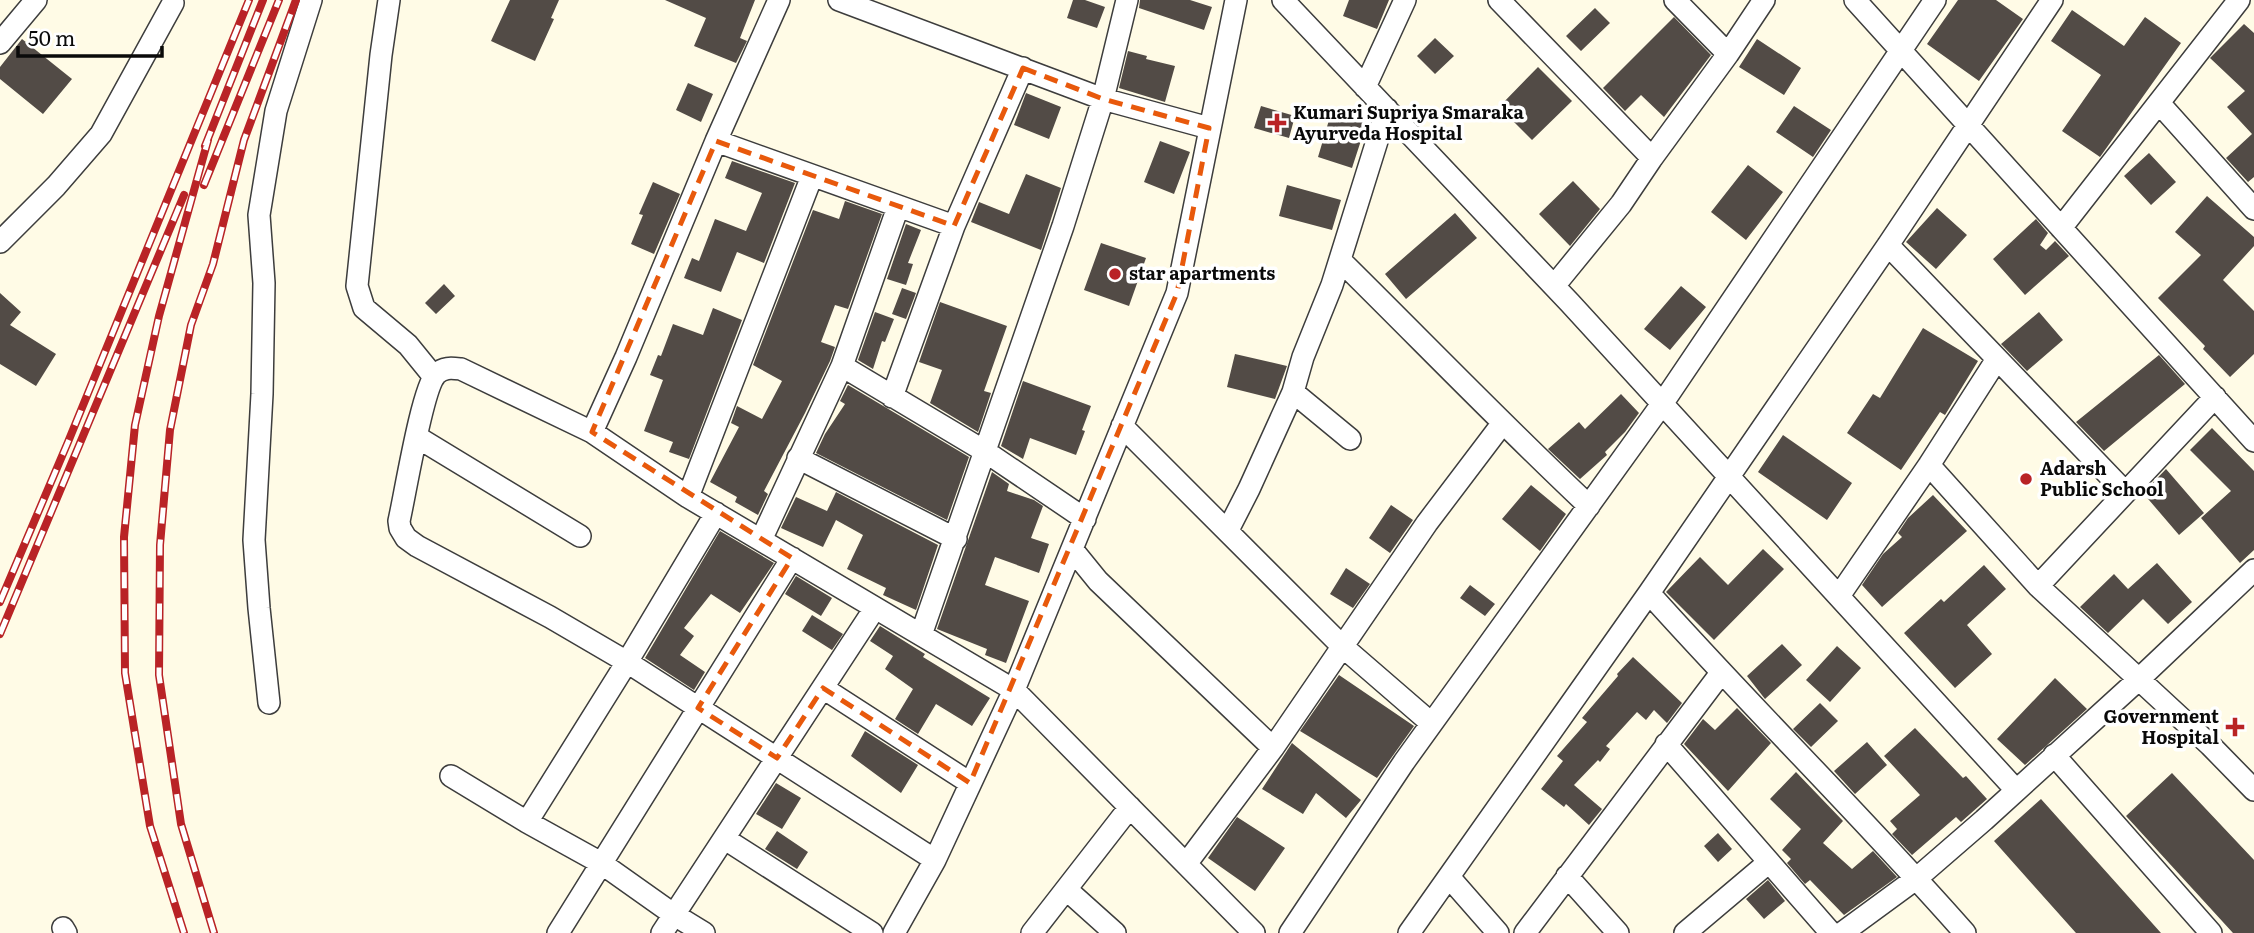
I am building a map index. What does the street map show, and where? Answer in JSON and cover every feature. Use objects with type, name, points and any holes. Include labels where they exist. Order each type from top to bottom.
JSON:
[{"type":"street","points":[[0,43],[36,0]]},
{"type":"street","points":[[269,703],[258,608],[254,540],[262,394],[264,283],[259,215],[276,111],[311,0]]},
{"type":"street","points":[[389,0],[357,286],[364,308],[408,345],[434,377]]},
{"type":"street","points":[[592,432],[779,0]]},
{"type":"street","points":[[839,0],[870,6],[1103,99],[1209,128]]},
{"type":"street","points":[[894,933],[935,860],[1014,690],[1177,293],[1236,0]]},
{"type":"street","points":[[1283,0],[1554,286],[2016,790]]},
{"type":"street","points":[[1365,87],[1405,0]]},
{"type":"street","points":[[1499,0],[1652,158]]},
{"type":"street","points":[[1675,0],[1728,54]]},
{"type":"street","points":[[1554,286],[1621,204],[1764,0]]},
{"type":"street","points":[[1855,0],[2254,441]]},
{"type":"street","points":[[1290,933],[1432,723],[1662,404],[1935,0]]},
{"type":"street","points":[[1409,933],[1729,477],[2052,0]]},
{"type":"street","points":[[2062,228],[2239,0]]},
{"type":"street","points":[[921,635],[1063,226],[1103,99],[1121,2]]},
{"type":"street","points":[[0,242],[56,186],[101,134],[173,3]]},
{"type":"street","points":[[892,397],[954,226],[1023,68]]},
{"type":"street","points":[[2160,103],[2254,209]]},
{"type":"street","points":[[1228,530],[1293,392],[1340,260],[1387,109]]},
{"type":"street","points":[[716,141],[954,226]]},
{"type":"street","points":[[688,497],[812,176]]},
{"type":"street","points":[[761,540],[842,366],[898,207]]},
{"type":"street","points":[[1888,245],[2125,492]]},
{"type":"street","points":[[1340,260],[1502,424],[1589,506]]},
{"type":"street","points":[[1839,596],[1929,465],[1997,359]]},
{"type":"street","points":[[842,366],[986,452],[1085,519]]},
{"type":"street","points":[[935,860],[627,662],[406,538],[399,521],[429,386],[434,377],[449,367],[461,369],[592,432],[688,497],[1014,690],[1254,933]]},
{"type":"street","points":[[1293,392],[1350,439]]},
{"type":"street","points":[[2038,586],[2215,397]]},
{"type":"street","points":[[1186,864],[1273,748],[1427,523],[1502,424]]},
{"type":"street","points":[[1122,426],[1342,646],[1432,723]]},
{"type":"street","points":[[418,437],[580,536]]},
{"type":"street","points":[[798,458],[956,539]]},
{"type":"street","points":[[1929,465],[2038,586],[2210,745],[2254,790]]},
{"type":"street","points":[[527,822],[716,513]]},
{"type":"street","points":[[1072,549],[1098,581],[1273,748]]},
{"type":"street","points":[[558,933],[792,558]]},
{"type":"street","points":[[1842,933],[1917,878],[2138,680],[2254,570]]},
{"type":"street","points":[[1649,593],[1721,673],[1917,878],[1965,933]]},
{"type":"street","points":[[662,933],[875,608]]},
{"type":"street","points":[[1525,933],[1721,673]]},
{"type":"street","points":[[823,688],[970,783]]},
{"type":"street","points":[[1666,744],[1831,933]]},
{"type":"street","points":[[2054,755],[2211,933]]},
{"type":"street","points":[[451,776],[601,863],[704,933]]},
{"type":"street","points":[[1032,933],[1130,807]]},
{"type":"street","points":[[725,839],[872,933]]},
{"type":"street","points":[[1685,933],[1769,862]]},
{"type":"street","points":[[1449,877],[1498,933]]},
{"type":"street","points":[[1567,877],[1618,933]]},
{"type":"street","points":[[1067,890],[1115,933]]},
{"type":"highlighted area","points":[[1023,68],[1103,99],[1209,128],[1177,293],[970,783],[823,688],[777,758],[698,708],[792,558],[592,432],[716,141],[954,226]]},
{"type":"building","points":[[510,0],[559,0],[551,18],[554,19],[535,61],[491,41]]},
{"type":"building","points":[[665,0],[755,0],[740,38],[747,41],[736,63],[694,46],[706,18]]},
{"type":"building","points":[[1073,0],[1085,0],[1105,7],[1097,28],[1067,18]]},
{"type":"building","points":[[1140,0],[1190,0],[1212,7],[1204,30],[1139,8]]},
{"type":"building","points":[[1349,0],[1389,0],[1377,29],[1343,16]]},
{"type":"building","points":[[1958,0],[1996,0],[2023,19],[1979,81],[1927,44]]},
{"type":"building","points":[[1595,8],[1610,23],[1581,51],[1566,36]]},
{"type":"building","points":[[2072,10],[2124,46],[2145,17],[2181,43],[2100,157],[2062,131],[2101,75],[2051,41]]},
{"type":"building","points":[[1674,17],[1711,55],[1664,117],[1641,95],[1625,111],[1603,88]]},
{"type":"building","points":[[2244,24],[2254,33],[2254,177],[2248,182],[2226,158],[2252,134],[2227,107],[2245,91],[2210,58]]},
{"type":"building","points":[[1435,38],[1454,56],[1435,74],[1417,56]]},
{"type":"building","points":[[22,39],[72,79],[43,114],[0,79],[0,67]]},
{"type":"building","points":[[1757,39],[1801,68],[1784,95],[1739,67]]},
{"type":"building","points":[[1128,51],[1147,56],[1146,59],[1175,66],[1165,102],[1119,88]]},
{"type":"building","points":[[1538,67],[1572,101],[1532,140],[1499,107]]},
{"type":"building","points":[[688,83],[713,94],[701,122],[676,110]]},
{"type":"building","points":[[1026,93],[1061,107],[1049,139],[1014,125]]},
{"type":"building","points":[[1261,106],[1295,116],[1289,138],[1254,128]]},
{"type":"building","points":[[1794,106],[1831,130],[1813,157],[1776,132]]},
{"type":"building","points":[[1332,110],[1367,122],[1352,168],[1318,157]]},
{"type":"building","points":[[1160,141],[1190,152],[1174,194],[1144,182]]},
{"type":"building","points":[[2149,153],[2176,182],[2151,205],[2124,176]]},
{"type":"building","points":[[732,161],[795,183],[764,263],[737,252],[721,292],[684,278],[692,258],[699,261],[715,219],[746,231],[762,193],[725,178]]},
{"type":"building","points":[[1748,165],[1783,192],[1746,240],[1711,212]]},
{"type":"building","points":[[1026,174],[1061,188],[1041,250],[971,222],[979,202],[1009,214]]},
{"type":"building","points":[[1573,181],[1600,209],[1570,246],[1539,214]]},
{"type":"building","points":[[653,182],[680,194],[654,254],[631,244],[643,215],[639,214]]},
{"type":"building","points":[[1287,185],[1341,200],[1332,230],[1279,216]]},
{"type":"building","points":[[2207,196],[2254,237],[2254,246],[2223,280],[2254,311],[2254,354],[2230,377],[2203,349],[2205,346],[2158,298],[2201,255],[2175,232]]},
{"type":"building","points":[[845,201],[882,214],[848,309],[835,305],[821,342],[835,347],[830,361],[764,491],[768,494],[758,515],[735,502],[737,497],[710,482],[739,427],[731,423],[737,406],[762,419],[782,381],[753,365],[813,210],[839,219]]},
{"type":"building","points":[[1937,208],[1967,235],[1936,269],[1906,242]]},
{"type":"building","points":[[1455,213],[1477,238],[1406,299],[1385,274]]},
{"type":"building","points":[[2036,219],[2048,233],[2040,245],[2046,250],[2055,241],[2069,256],[2025,295],[1993,259]]},
{"type":"building","points":[[906,224],[921,230],[908,263],[913,264],[906,285],[887,279]]},
{"type":"building","name":"star apartments","points":[[1101,243],[1146,258],[1129,306],[1084,290]]},
{"type":"building","points":[[444,284],[455,296],[436,314],[425,303]]},
{"type":"building","points":[[1681,286],[1706,307],[1670,350],[1644,329]]},
{"type":"building","points":[[902,288],[916,293],[906,319],[892,314]]},
{"type":"building","points":[[0,293],[21,312],[10,325],[56,354],[36,386],[0,364]]},
{"type":"building","points":[[940,302],[1007,326],[984,391],[991,393],[978,432],[930,403],[942,370],[919,362]]},
{"type":"building","points":[[713,308],[742,320],[689,459],[669,452],[673,442],[644,431],[663,380],[650,375],[658,355],[661,356],[673,324],[703,335]]},
{"type":"building","points":[[875,312],[894,319],[885,342],[882,341],[873,369],[858,360]]},
{"type":"building","points":[[2039,312],[2063,340],[2027,371],[2001,344]]},
{"type":"building","points":[[1923,328],[1978,361],[1945,415],[1940,412],[1901,470],[1847,433],[1873,394],[1880,398]]},
{"type":"building","points":[[1235,354],[1287,366],[1275,399],[1227,387]]},
{"type":"building","points":[[2159,355],[2185,384],[2104,451],[2076,422]]},
{"type":"building","points":[[1023,381],[1091,406],[1076,455],[1030,438],[1023,459],[1001,446]]},
{"type":"building","points":[[848,385],[969,457],[947,520],[816,453],[845,404],[840,401]]},
{"type":"building","points":[[1621,394],[1639,413],[1605,452],[1607,455],[1580,479],[1548,449],[1579,422],[1585,429]]},
{"type":"building","points":[[2212,428],[2254,471],[2254,550],[2240,563],[2201,518],[2231,491],[2190,450]]},
{"type":"building","points":[[1783,435],[1852,483],[1827,520],[1758,472]]},
{"type":"building","points":[[2166,469],[2204,513],[2179,535],[2143,493]]},
{"type":"building","points":[[992,472],[1009,484],[1007,491],[1043,506],[1031,538],[1049,544],[1039,573],[995,557],[985,585],[1029,601],[1006,663],[985,655],[987,649],[937,629]]},
{"type":"building","points":[[1531,485],[1566,514],[1540,551],[1502,519]]},
{"type":"building","points":[[836,492],[938,545],[916,610],[883,595],[886,588],[847,569],[863,535],[836,520],[823,547],[781,528],[796,497],[827,511]]},
{"type":"building","points":[[1933,495],[1967,531],[1882,607],[1862,585],[1883,554],[1902,537],[1898,533],[1908,518]]},
{"type":"building","points":[[1391,505],[1413,520],[1390,553],[1369,538]]},
{"type":"building","points":[[720,531],[774,563],[740,613],[711,594],[684,628],[694,636],[680,655],[705,672],[694,690],[645,658]]},
{"type":"building","points":[[1763,549],[1784,569],[1714,640],[1666,592],[1700,557],[1728,585]]},
{"type":"building","points":[[2157,563],[2192,602],[2168,624],[2143,599],[2108,633],[2080,607],[2114,574],[2128,589]]},
{"type":"building","points":[[1984,565],[2006,589],[1967,625],[1992,654],[1955,688],[1904,633],[1941,599],[1944,602]]},
{"type":"building","points":[[1346,568],[1370,584],[1353,608],[1330,594]]},
{"type":"building","points":[[796,576],[832,598],[821,616],[785,594]]},
{"type":"building","points":[[1470,585],[1495,604],[1485,616],[1460,598]]},
{"type":"building","points":[[812,615],[843,634],[832,650],[802,631]]},
{"type":"building","points":[[880,626],[925,654],[923,657],[990,698],[972,726],[936,704],[918,734],[895,719],[913,689],[885,669],[893,656],[870,641]]},
{"type":"building","points":[[1782,644],[1802,665],[1765,699],[1747,676]]},
{"type":"building","points":[[1837,646],[1861,668],[1830,702],[1806,680]]},
{"type":"building","points":[[1633,657],[1682,703],[1667,723],[1654,710],[1646,720],[1637,712],[1606,746],[1610,749],[1600,762],[1598,760],[1574,785],[1602,809],[1589,825],[1566,804],[1564,807],[1541,789],[1563,761],[1557,756],[1587,722],[1582,718]]},
{"type":"building","points":[[1339,675],[1414,726],[1377,778],[1300,731]]},
{"type":"building","points":[[2055,678],[2087,709],[2025,765],[1997,739]]},
{"type":"building","points":[[1820,703],[1838,721],[1811,747],[1793,729]]},
{"type":"building","points":[[1737,708],[1771,743],[1728,791],[1684,744],[1703,719],[1715,730]]},
{"type":"building","points":[[1915,728],[1987,799],[1961,822],[1956,817],[1912,855],[1892,834],[1897,829],[1890,821],[1920,795],[1884,756]]},
{"type":"building","points":[[865,731],[918,765],[901,793],[851,756]]},
{"type":"building","points":[[1867,742],[1887,765],[1855,794],[1834,771]]},
{"type":"building","points":[[1292,743],[1361,800],[1346,818],[1316,793],[1303,814],[1262,789]]},
{"type":"building","points":[[1796,772],[1843,821],[1823,843],[1852,869],[1873,851],[1897,877],[1844,915],[1810,880],[1805,884],[1787,863],[1791,859],[1782,850],[1801,829],[1770,799]]},
{"type":"building","points":[[2172,773],[2254,860],[2254,933],[2233,933],[2126,816]]},
{"type":"building","points":[[776,783],[801,798],[782,829],[756,814]]},
{"type":"building","points":[[2041,799],[2161,933],[2076,933],[1994,841]]},
{"type":"building","points":[[1237,817],[1285,848],[1255,891],[1208,858]]},
{"type":"building","points":[[777,831],[808,852],[797,869],[765,849]]},
{"type":"building","points":[[1718,833],[1732,849],[1718,862],[1704,846]]},
{"type":"building","points":[[1768,880],[1785,901],[1764,919],[1746,899]]},
{"type":"railway","points":[[0,602],[249,0]]},
{"type":"railway","points":[[205,146],[263,0]]},
{"type":"railway","points":[[204,185],[279,0]]},
{"type":"railway","points":[[214,933],[181,824],[159,675],[160,545],[170,430],[191,325],[213,264],[244,140],[296,0]]},
{"type":"railway","points":[[184,933],[150,826],[125,673],[124,537],[135,425],[159,316],[208,140]]},
{"type":"railway","points":[[0,634],[184,195]]},
{"type":"place","name":"Kumari Supriya Smaraka Ayurveda Hospital","points":[[1277,123]]},
{"type":"place","name":"star apartments","points":[[1115,274]]},
{"type":"place","name":"Adarsh Public School","points":[[2026,479]]},
{"type":"place","name":"Government Hospital","points":[[2235,727]]}]
